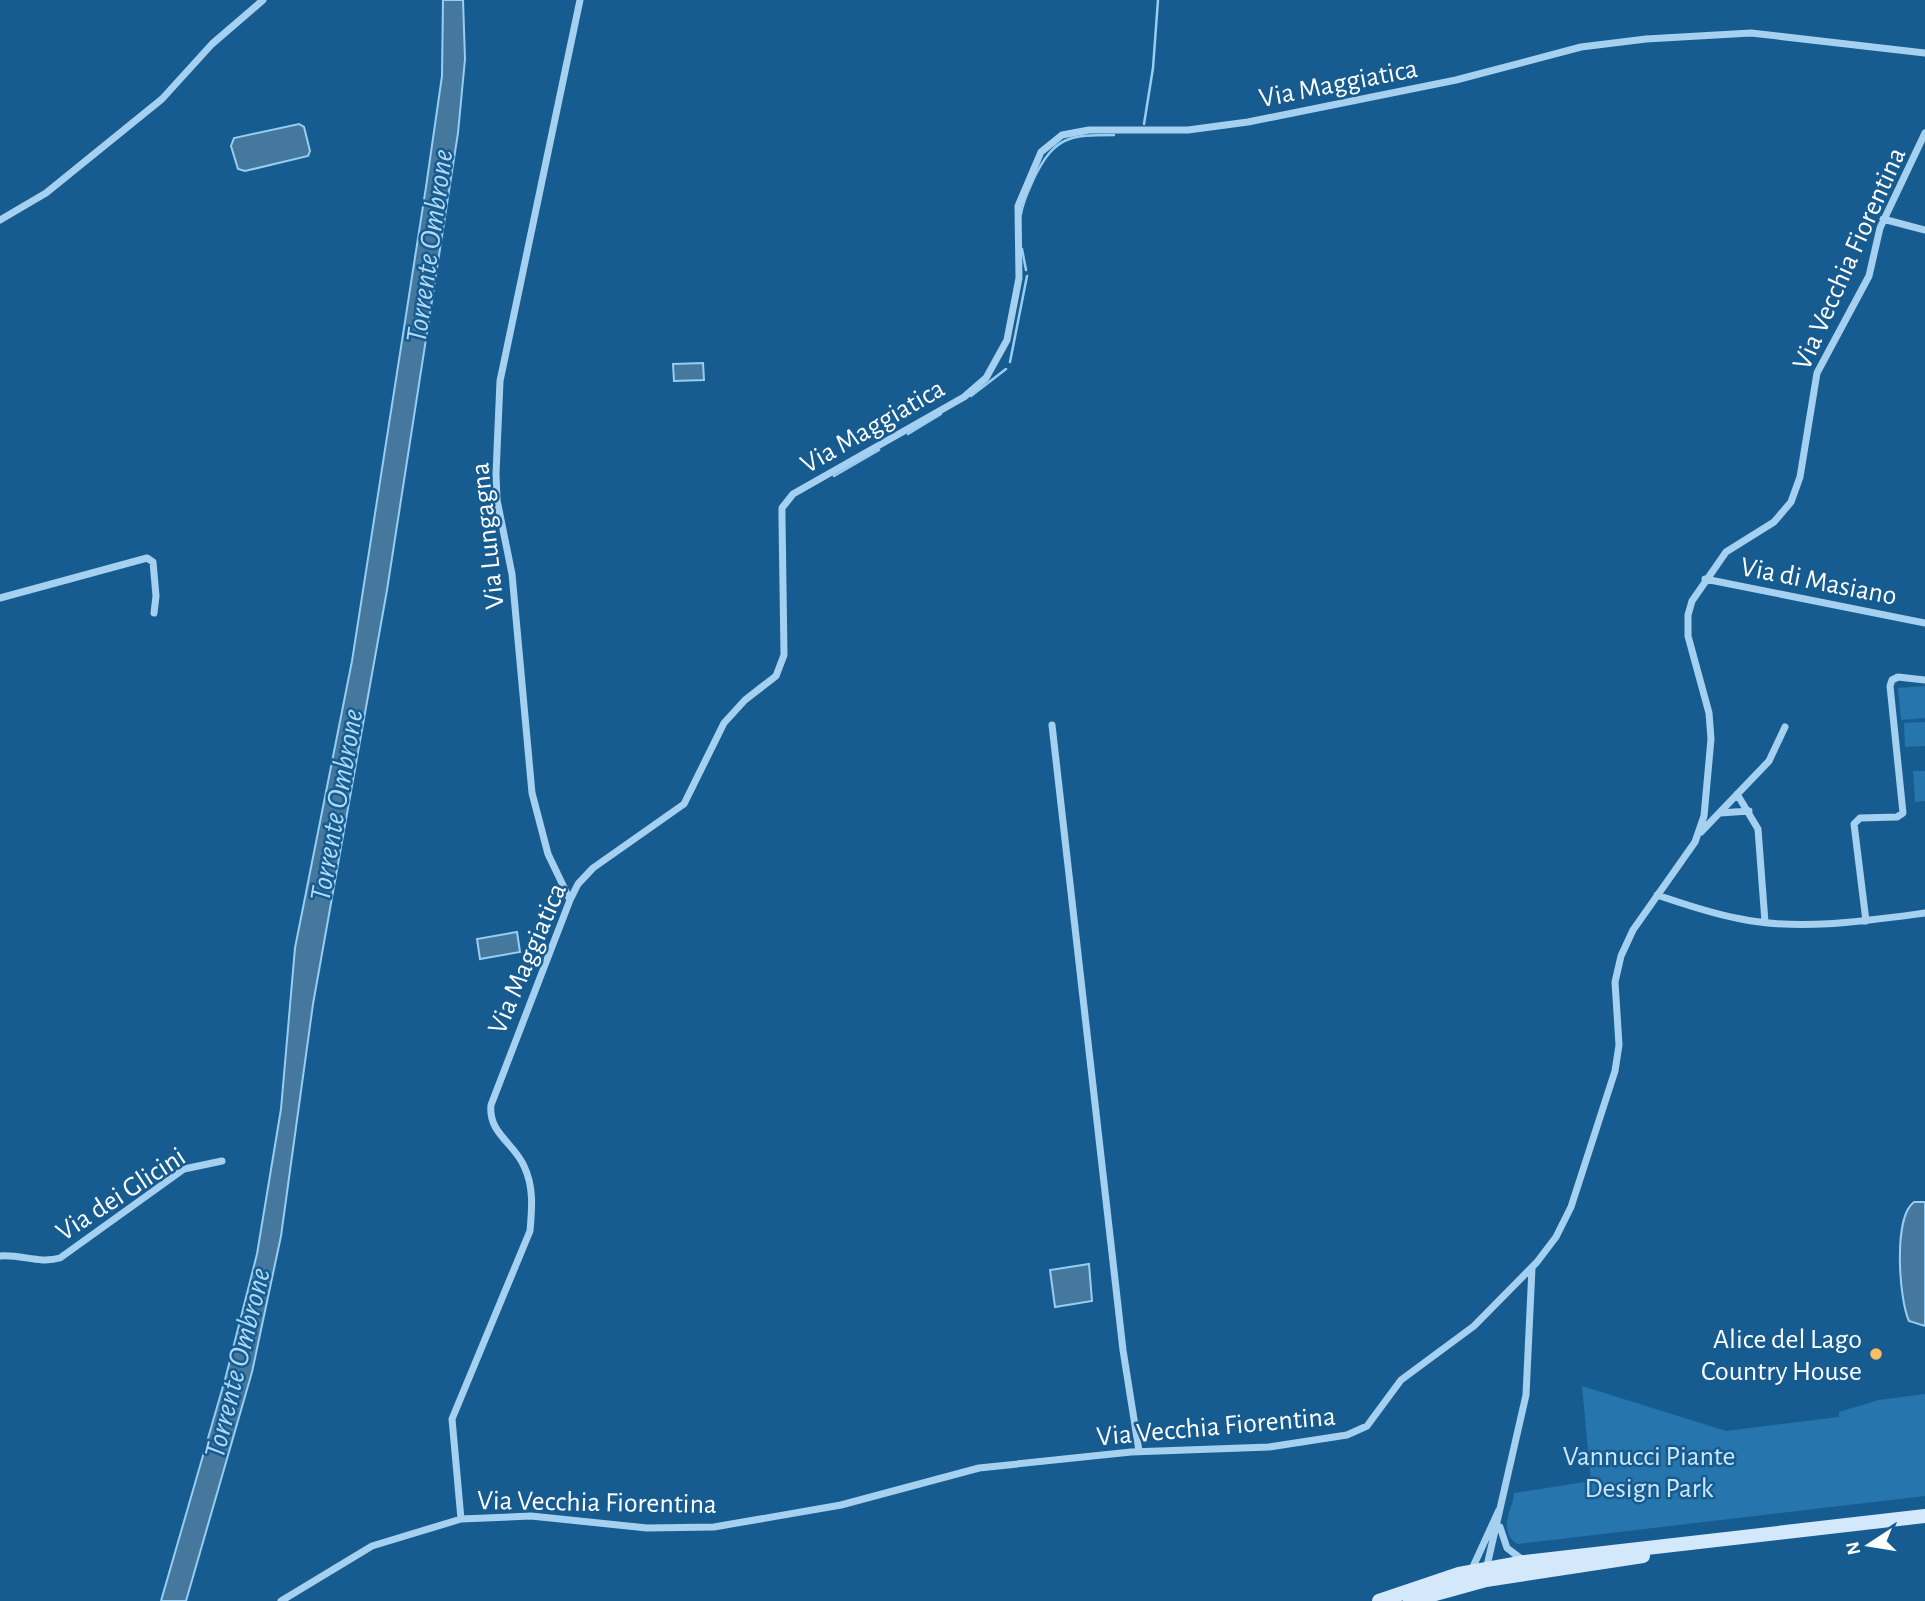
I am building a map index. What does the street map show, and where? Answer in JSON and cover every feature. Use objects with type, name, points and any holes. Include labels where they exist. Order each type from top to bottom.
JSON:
[{"type":"main road","points":[[1410,1601],[1473,1577],[1487,1568],[1704,1539],[1712,1541],[1925,1516]]},
{"type":"main road","points":[[1379,1601],[1473,1577],[1705,1545],[1712,1541]]},
{"type":"street","points":[[0,220],[19,212],[46,192],[162,99],[212,44],[263,0]]},
{"type":"street","name":"Via Lungagna","points":[[570,900],[548,855],[532,793],[512,574],[497,500],[496,474],[500,381],[580,0]]},
{"type":"street","name":"Via Maggiatica","points":[[461,1519],[453,1419],[530,1231],[532,1208],[531,1185],[523,1163],[496,1131],[491,1105],[570,900],[578,884],[593,868],[684,804],[724,723],[779,671],[784,655],[782,518],[785,502],[793,494],[964,397],[986,378],[1000,356],[1012,321],[1019,278],[1018,206],[1037,159],[1046,145],[1089,130],[1177,131],[1248,122],[1440,84],[1581,47],[1646,39],[1751,33],[1925,53]]},
{"type":"street","name":"Via Vecchia Fiorentina","points":[[281,1601],[379,1543],[461,1519],[531,1516],[647,1528],[714,1527],[841,1505],[979,1468],[1139,1451],[1269,1447],[1359,1432],[1367,1426],[1401,1380],[1474,1326],[1532,1268],[1556,1237],[1580,1187],[1615,1072],[1619,1045],[1617,970],[1633,930],[1699,835],[1706,805],[1712,739],[1709,713],[1689,646],[1687,627],[1692,601],[1705,579],[1731,548],[1774,522],[1791,502],[1800,477],[1818,373],[1869,275],[1884,219],[1925,133]]},
{"type":"street","points":[[1884,219],[1925,230]]},
{"type":"street","points":[[0,598],[147,558],[153,562],[156,577],[154,613]]},
{"type":"street","name":"Via di Masiano","points":[[1705,579],[1925,623]]},
{"type":"street","points":[[1866,921],[1854,824],[1860,818],[1897,817],[1903,813],[1891,683],[1898,677],[1925,680]]},
{"type":"street","points":[[1052,725],[1123,1350],[1139,1451]]},
{"type":"street","points":[[1699,835],[1769,761],[1785,727]]},
{"type":"street","points":[[1737,794],[1749,811],[1758,834],[1765,922]]},
{"type":"street","points":[[1719,813],[1749,811]]},
{"type":"street","points":[[1657,895],[1740,919],[1765,922],[1866,921],[1925,913]]},
{"type":"street","name":"Via dei Glicini","points":[[0,1256],[13,1255],[47,1262],[60,1258],[184,1169],[222,1161]]},
{"type":"street","points":[[1487,1568],[1507,1490],[1527,1384],[1532,1268]]},
{"type":"street","points":[[1473,1577],[1507,1490]]},
{"type":"street","points":[[1499,1524],[1507,1548],[1525,1562]]},
{"type":"green space","points":[[1925,686],[1925,718],[1901,720],[1898,688]]},
{"type":"green space","points":[[1925,722],[1925,746],[1905,747],[1904,723]]},
{"type":"green space","points":[[1913,771],[1925,771],[1925,801],[1915,802]]},
{"type":"green space","name":"Vannucci Piante Design Park","points":[[1582,1386],[1726,1431],[1839,1417],[1839,1412],[1879,1400],[1925,1394],[1925,1496],[1517,1544],[1511,1538],[1507,1525],[1514,1493],[1591,1481]]},
{"type":"water","name":"Torrente Ombrone","points":[[443,0],[463,0],[465,59],[458,133],[387,590],[313,1004],[281,1236],[252,1372],[186,1601],[161,1601],[226,1376],[257,1254],[281,1109],[295,948],[352,661],[426,187],[442,76]]},
{"type":"water","points":[[299,124],[304,127],[310,151],[308,156],[245,171],[238,169],[231,146],[234,138]]},
{"type":"water","points":[[703,363],[704,380],[674,381],[673,364]]},
{"type":"water","points":[[517,932],[520,952],[480,959],[477,939]]},
{"type":"water","points":[[1914,1202],[1925,1202],[1925,1326],[1909,1321],[1901,1278],[1903,1224],[1907,1211]]},
{"type":"water","points":[[1089,1264],[1092,1301],[1055,1307],[1050,1270]]},
{"type":"waterway","points":[[1144,124],[1153,68],[1158,0]]},
{"type":"waterway","points":[[1021,214],[1034,178],[1057,146],[1074,138],[1114,135]]},
{"type":"waterway","points":[[1022,249],[1026,270]]},
{"type":"waterway","points":[[1010,362],[1027,276]]},
{"type":"waterway","points":[[971,396],[1006,369]]},
{"type":"waterway","points":[[908,434],[941,414]]},
{"type":"waterway","points":[[834,476],[879,450]]},
{"type":"place","name":"Alice del Lago Country House","points":[[1876,1354]]}]
